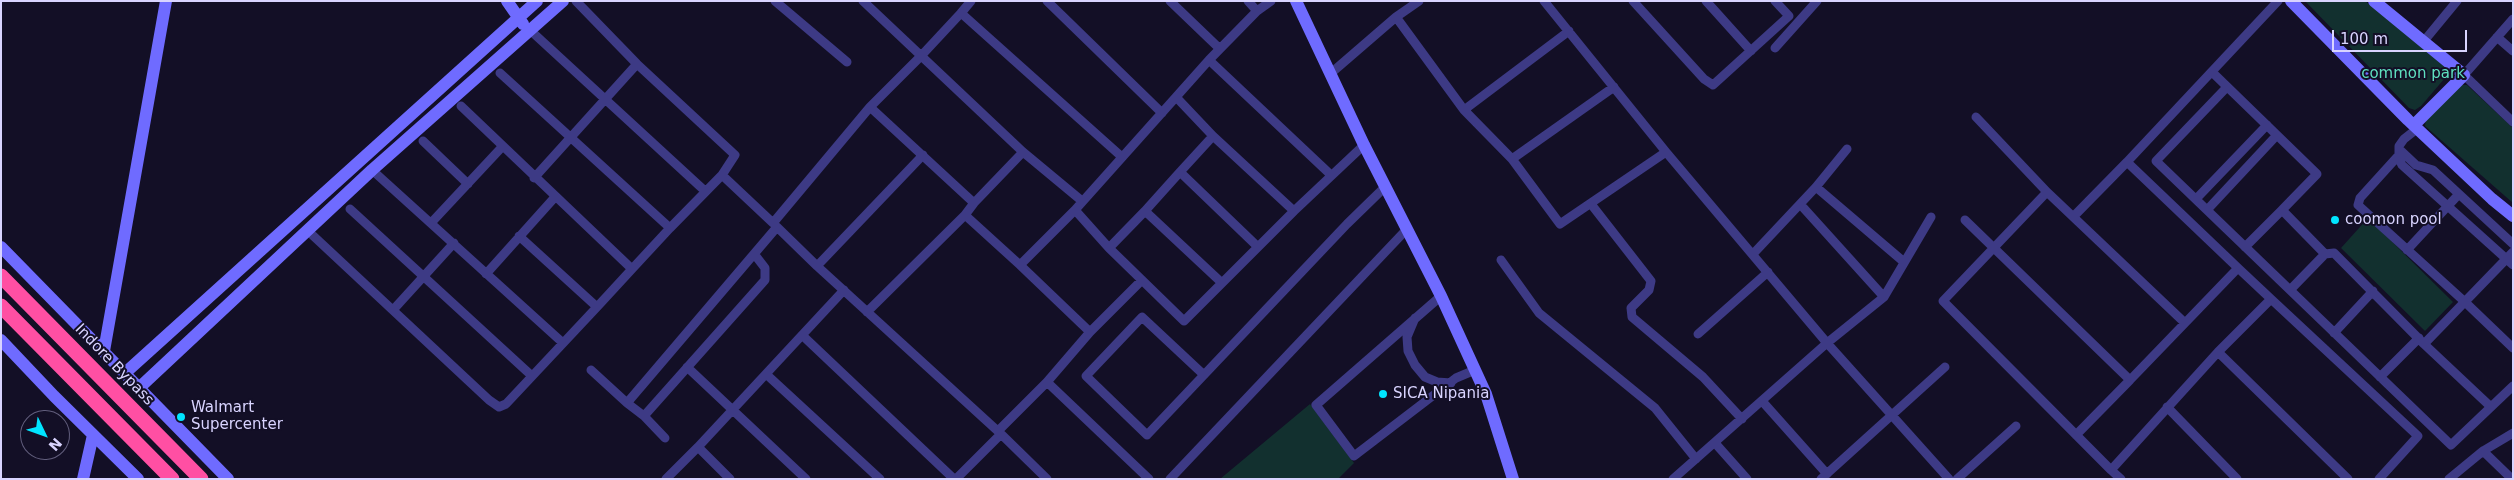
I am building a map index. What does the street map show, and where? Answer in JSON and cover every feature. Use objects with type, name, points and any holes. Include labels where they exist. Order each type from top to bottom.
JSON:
[{"type":"highway","name":"Indore Bypass","points":[[1,276],[201,479]]},
{"type":"highway","points":[[1,306],[172,479]]},
{"type":"street","points":[[104,351],[166,1]]},
{"type":"street","points":[[507,1],[518,18],[530,31],[705,191]]},
{"type":"street","points":[[139,388],[450,98],[563,1]]},
{"type":"street","points":[[307,230],[489,400],[499,406],[506,404],[736,158],[734,152],[637,64],[576,1]]},
{"type":"street","points":[[774,1],[847,62]]},
{"type":"street","points":[[627,403],[755,254],[775,225],[870,107],[922,56],[971,1]]},
{"type":"street","points":[[1047,1],[1162,112]]},
{"type":"street","points":[[1170,1],[1220,50]]},
{"type":"street","points":[[1248,1],[1257,10]]},
{"type":"street","points":[[1020,265],[1082,202],[1209,60],[1257,10],[1271,1]]},
{"type":"street","points":[[1296,1],[1364,145],[1441,296],[1486,394],[1513,479]]},
{"type":"street","points":[[1330,74],[1396,17],[1418,1]]},
{"type":"street","points":[[1544,1],[1666,152],[1828,343],[1949,479]]},
{"type":"street","points":[[1633,1],[1704,78],[1714,85],[1788,16],[1775,1]]},
{"type":"street","points":[[1706,1],[1751,51]]},
{"type":"street","points":[[1775,48],[1817,1]]},
{"type":"street","points":[[2074,215],[2127,162],[2278,1]]},
{"type":"street","points":[[2291,1],[2492,200],[2513,216]]},
{"type":"street","points":[[2374,1],[2424,41],[2513,122]]},
{"type":"street","points":[[2424,41],[2456,1]]},
{"type":"street","points":[[125,373],[536,2],[546,16]]},
{"type":"street","points":[[867,2],[1023,152],[1082,202]]},
{"type":"street","points":[[961,13],[1122,157]]},
{"type":"street","points":[[1396,17],[1464,110],[1512,159],[1560,224],[1666,152]]},
{"type":"street","points":[[2513,19],[2464,76],[2404,139],[2399,152],[2360,198],[2358,205],[2513,348]]},
{"type":"street","points":[[1464,110],[1569,32]]},
{"type":"street","points":[[2497,37],[2513,51]]},
{"type":"street","points":[[1209,60],[1331,175]]},
{"type":"street","points":[[534,178],[637,64]]},
{"type":"street","points":[[2212,72],[2316,174],[2245,246]]},
{"type":"street","points":[[500,73],[670,228]]},
{"type":"street","points":[[1512,159],[1614,87]]},
{"type":"street","points":[[2227,87],[2156,161],[2451,445],[2513,386]]},
{"type":"street","points":[[1176,97],[1213,136],[1294,211]]},
{"type":"street","points":[[461,106],[534,178],[632,269]]},
{"type":"street","points":[[870,107],[974,203]]},
{"type":"street","points":[[1976,118],[2047,192],[2074,215],[2184,323]]},
{"type":"street","points":[[2196,199],[2267,125]]},
{"type":"street","points":[[2207,210],[2277,135]]},
{"type":"street","points":[[1109,248],[1213,136]]},
{"type":"street","points":[[422,141],[468,184]]},
{"type":"street","points":[[1074,210],[1109,248],[1184,320],[1364,145]]},
{"type":"street","points":[[431,223],[502,146]]},
{"type":"street","points":[[1753,254],[1816,187],[1847,149]]},
{"type":"street","points":[[867,312],[965,215],[974,203],[1023,152]]},
{"type":"street","points":[[2399,152],[2416,165],[2433,170],[2513,244]]},
{"type":"street","points":[[2380,377],[2511,259],[2402,165],[2399,152]]},
{"type":"street","points":[[816,266],[923,155]]},
{"type":"street","points":[[2127,162],[2418,436],[2379,479]]},
{"type":"street","points":[[372,170],[563,343]]},
{"type":"street","points":[[1180,172],[1258,247]]},
{"type":"street","points":[[722,174],[816,266],[999,432],[1047,479]]},
{"type":"street","points":[[1204,375],[1142,317],[1086,376],[1147,434],[1204,375],[1347,224],[1386,186]]},
{"type":"street","points":[[1816,187],[1904,262]]},
{"type":"street","points":[[2047,192],[1943,301],[2121,479]]},
{"type":"street","points":[[2407,250],[2459,194]]},
{"type":"street","points":[[486,274],[555,197]]},
{"type":"street","points":[[1591,204],[1651,281],[1649,290],[1631,308],[1632,317],[1703,377],[1742,419]]},
{"type":"street","points":[[1800,204],[1884,297]]},
{"type":"street","points":[[350,209],[532,376]]},
{"type":"street","points":[[1145,210],[1222,283]]},
{"type":"street","points":[[2282,210],[2325,254]]},
{"type":"street","points":[[965,215],[1090,332]]},
{"type":"street","points":[[1673,479],[1828,343],[1884,297],[1931,217]]},
{"type":"street","points":[[1965,220],[2130,380]]},
{"type":"street","points":[[1170,479],[1407,229]]},
{"type":"street","points":[[519,236],[597,307]]},
{"type":"street","points":[[393,310],[422,276],[454,244]]},
{"type":"street","points":[[1,248],[228,479]]},
{"type":"street","points":[[2290,290],[2325,254],[2334,253],[2491,407]]},
{"type":"street","points":[[644,416],[765,280],[765,268],[755,254]]},
{"type":"street","points":[[1501,260],[1539,313],[1655,408],[1696,459]]},
{"type":"street","points":[[2076,435],[2238,268]]},
{"type":"street","points":[[1698,334],[1768,272]]},
{"type":"street","points":[[802,335],[955,479],[1047,382],[1090,332],[1142,280]]},
{"type":"street","points":[[666,479],[844,290]]},
{"type":"street","points":[[2334,333],[2373,291]]},
{"type":"street","points":[[1441,296],[1415,316],[1316,405],[1354,456],[1451,382],[1474,370]]},
{"type":"street","points":[[2111,470],[2218,352],[2272,299]]},
{"type":"street","points":[[1415,316],[1407,337],[1408,351],[1415,365],[1425,377],[1437,382],[1451,382]]},
{"type":"street","points":[[1,340],[138,479]]},
{"type":"street","points":[[2218,352],[2348,479]]},
{"type":"street","points":[[687,367],[806,479]]},
{"type":"street","points":[[1762,401],[1824,476],[1945,367]]},
{"type":"street","points":[[591,370],[644,416],[665,438]]},
{"type":"street","points":[[766,374],[880,479]]},
{"type":"street","points":[[1047,382],[1149,479]]},
{"type":"street","points":[[2167,407],[2237,479]]},
{"type":"street","points":[[1957,479],[2016,426]]},
{"type":"street","points":[[2449,479],[2483,451],[2513,433]]},
{"type":"street","points":[[83,479],[93,435]]},
{"type":"street","points":[[1715,443],[1747,479]]},
{"type":"street","points":[[698,447],[730,479]]},
{"type":"street","points":[[2483,451],[2512,479]]},
{"type":"green space","name":"common park","points":[[2305,1],[2365,1],[2443,63],[2446,73],[2445,78],[2421,106],[2415,110],[2409,108]]},
{"type":"green space","name":"common park","points":[[2459,85],[2467,85],[2513,128],[2513,203],[2425,126],[2426,118]]},
{"type":"green space","points":[[2368,218],[2453,302],[2425,331],[2341,248]]},
{"type":"green space","points":[[1310,404],[1354,463],[1338,479],[1220,479]]},
{"type":"place","name":"coomon pool","points":[[2335,220]]},
{"type":"place","name":"SICA Nipania","points":[[1383,394]]},
{"type":"place","name":"Walmart Supercenter","points":[[181,417]]}]
